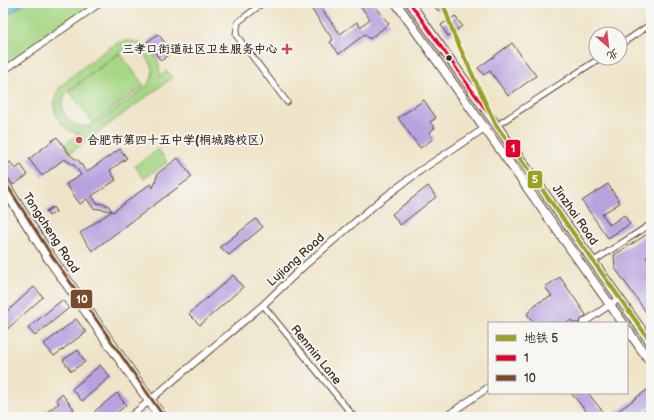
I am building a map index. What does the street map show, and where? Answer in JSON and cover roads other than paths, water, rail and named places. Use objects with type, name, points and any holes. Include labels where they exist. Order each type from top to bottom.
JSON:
[{"type":"main road","name":"Jinzhai Road","points":[[396,3],[622,322]]},
{"type":"main road","name":"Jinzhai Road","points":[[410,3],[651,342]]},
{"type":"main road","points":[[628,330],[651,363]]},
{"type":"street","points":[[3,71],[100,3]]},
{"type":"street","points":[[263,3],[238,22],[236,35],[287,102]]},
{"type":"street","points":[[628,40],[651,24]]},
{"type":"street","points":[[502,122],[588,66]]},
{"type":"street","name":"Lujiang Road","points":[[130,417],[263,305],[304,266],[377,203],[422,170],[485,128]]},
{"type":"street","name":"Tongcheng Road","points":[[3,179],[52,256],[150,399],[159,417]]},
{"type":"street","name":"Tongcheng Road","points":[[3,189],[48,260],[164,417]]},
{"type":"street","points":[[597,260],[651,224]]},
{"type":"street","points":[[584,322],[620,298]]},
{"type":"street","name":"Renmin Lane","points":[[263,305],[354,417]]},
{"type":"street","points":[[445,417],[488,388]]},
{"type":"water","points":[[3,3],[26,3],[3,18]]},
{"type":"metro line","name":"5","points":[[443,3],[454,35],[496,125],[651,342]]},
{"type":"place","name":"三孝口街道社区卫生服务中心","points":[[287,49]]},
{"type":"place","name":"合肥市第四十五中学(桐城路校区）","points":[[79,140]]}]
